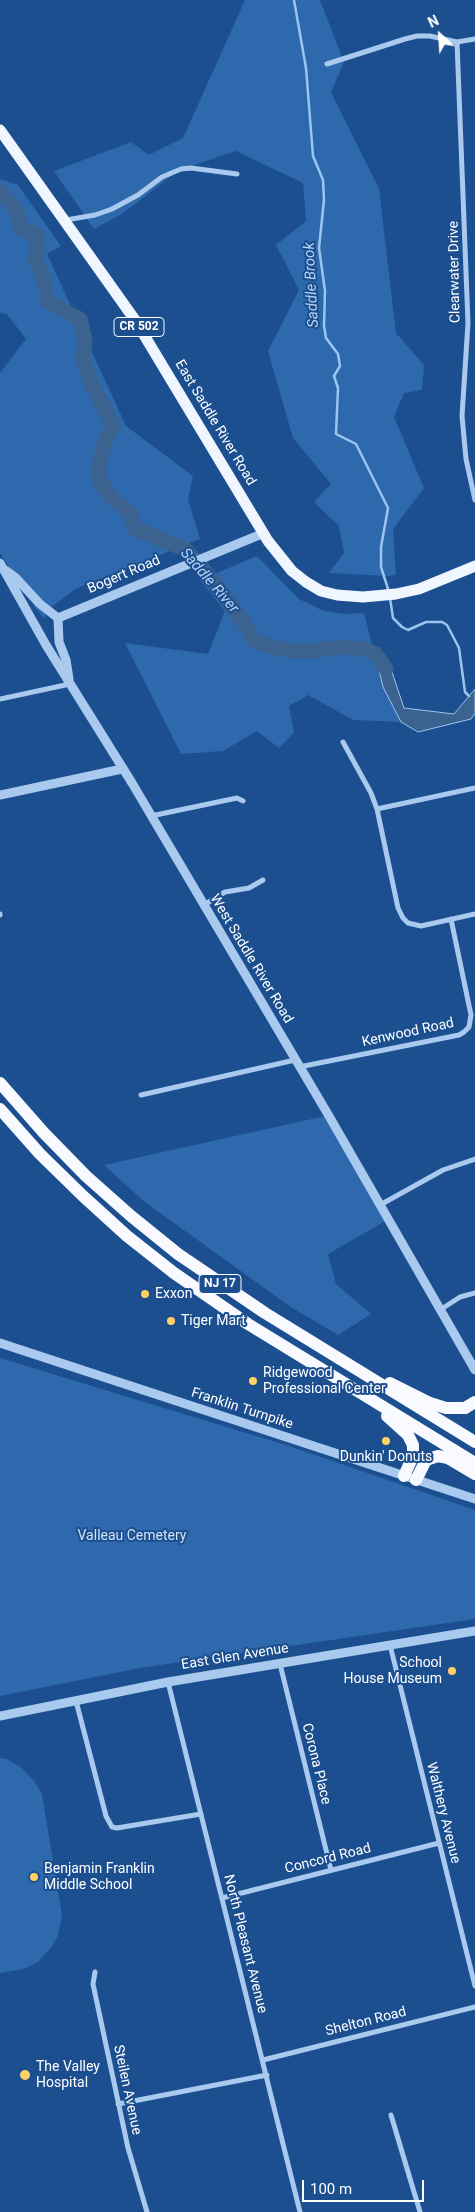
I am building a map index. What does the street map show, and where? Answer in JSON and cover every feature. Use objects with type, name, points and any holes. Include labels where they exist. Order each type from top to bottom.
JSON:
[{"type":"highway","name":"NJ 17","points":[[0,1083],[75,1165],[160,1240],[234,1293],[475,1442]]},
{"type":"highway","name":"NJ 17","points":[[0,1109],[72,1186],[150,1254],[236,1316],[475,1463]]},
{"type":"highway","points":[[355,1369],[407,1390],[438,1406],[460,1409],[469,1407],[475,1402]]},
{"type":"highway","points":[[363,1394],[410,1438],[414,1453],[410,1478]]},
{"type":"highway","points":[[410,1478],[426,1460],[433,1456],[448,1458],[475,1474]]},
{"type":"main road","name":"East Saddle River Road","points":[[0,130],[66,220],[135,320],[264,533],[286,565],[314,587],[337,595],[396,594],[427,586],[475,566]]},
{"type":"street","points":[[326,64],[405,38],[430,36],[457,42],[475,39]]},
{"type":"street","name":"Clearwater Drive","points":[[457,42],[468,323],[462,416],[466,458],[475,500]]},
{"type":"street","points":[[66,220],[112,210],[138,196],[162,177],[181,169],[191,168],[237,174]]},
{"type":"street","name":"Bogert Road","points":[[58,618],[264,533]]},
{"type":"street","points":[[0,699],[70,684],[66,660],[59,642],[58,618],[40,604],[16,578],[1,566]]},
{"type":"street","name":"West Saddle River Road","points":[[1,566],[70,684],[151,816],[475,1370]]},
{"type":"street","points":[[343,742],[377,809],[398,908],[403,918],[408,923],[420,926],[475,914]]},
{"type":"street","points":[[0,795],[122,769]]},
{"type":"street","points":[[377,809],[475,788]]},
{"type":"street","points":[[151,816],[237,798],[244,800]]},
{"type":"street","points":[[203,905],[225,892],[249,888],[263,880]]},
{"type":"street","name":"Kenwood Road","points":[[297,1064],[458,1036],[464,1032],[469,1027],[471,1015],[451,919]]},
{"type":"street","points":[[141,1095],[297,1064]]},
{"type":"street","points":[[379,1206],[443,1170],[475,1159]]},
{"type":"street","points":[[440,1310],[460,1297],[475,1293]]},
{"type":"street","name":"Franklin Turnpike","points":[[0,1343],[475,1499]]},
{"type":"street","name":"East Glen Avenue","points":[[0,1716],[168,1682],[475,1631]]},
{"type":"street","name":"Walthery Avenue","points":[[390,1644],[475,1986]]},
{"type":"street","name":"Corona Place","points":[[280,1664],[331,1870]]},
{"type":"street","name":"North Pleasant Avenue","points":[[168,1682],[300,2212]]},
{"type":"street","points":[[76,1701],[109,1824],[117,1828],[201,1814]]},
{"type":"street","name":"Concord Road","points":[[222,1898],[439,1843]]},
{"type":"street","name":"Steilen Avenue","points":[[95,1972],[93,1984],[118,2104],[128,2148],[147,2212]]},
{"type":"street","name":"Shelton Road","points":[[263,2060],[475,2007]]},
{"type":"street","points":[[118,2104],[266,2075]]},
{"type":"street","points":[[391,2115],[420,2212]]},
{"type":"green space","points":[[245,0],[320,0],[344,62],[331,92],[379,189],[396,333],[424,365],[422,390],[404,393],[394,417],[424,488],[393,529],[396,575],[329,573],[344,553],[339,526],[314,502],[331,484],[293,438],[268,351],[299,290],[276,245],[306,221],[303,183],[236,151],[179,170],[122,214],[94,229],[54,171],[131,142],[149,155],[183,138]]},
{"type":"green space","points":[[0,179],[18,185],[61,246],[47,254],[126,426],[193,476],[188,499],[200,539],[77,588],[46,611],[45,619],[36,609],[0,553],[0,373],[26,339],[7,314],[0,313]]},
{"type":"green space","points":[[257,556],[299,599],[324,611],[345,614],[364,613],[383,687],[401,722],[353,720],[308,695],[289,706],[294,733],[279,748],[257,731],[223,751],[181,754],[125,643],[208,654],[225,611],[200,580]]},
{"type":"green space","points":[[330,1115],[387,1220],[328,1254],[336,1284],[371,1314],[338,1335],[291,1307],[146,1203],[104,1165]]},
{"type":"green space","name":"Valleau Cemetery","points":[[0,1358],[289,1446],[475,1510],[475,1619],[140,1668],[0,1696]]},
{"type":"green space","name":"Benjamin Franklin Middle School","points":[[0,1758],[7,1759],[22,1768],[35,1782],[42,1794],[62,1915],[58,1936],[50,1949],[38,1962],[24,1969],[0,1973]]},
{"type":"shaded area","points":[[375,653],[388,660],[404,708],[454,714],[475,689],[475,713],[471,719],[418,732],[401,722],[383,687]]},
{"type":"waterway","name":"Saddle Brook","points":[[294,0],[306,68],[313,156],[323,180],[324,200],[319,248],[325,291],[324,326],[326,338],[338,354],[340,366],[334,376],[338,388],[336,434],[356,444],[388,508],[381,547],[381,567],[389,592]]},
{"type":"waterway","name":"Saddle River","points":[[0,192],[17,210],[21,229],[37,235],[35,260],[44,280],[48,302],[80,319],[85,340],[83,361],[92,385],[114,427],[107,436],[98,466],[100,482],[111,497],[130,513],[135,529],[185,549],[205,571],[240,617],[256,642],[303,652],[342,647],[363,649],[375,653],[386,669]]},
{"type":"waterway","name":"Saddle Brook","points":[[390,598],[393,618],[408,630],[426,622],[442,622],[447,625],[459,648],[465,692],[469,696]]},
{"type":"place","name":"Exxon","points":[[145,1294]]},
{"type":"place","name":"Tiger Mart","points":[[171,1321]]},
{"type":"place","name":"Ridgewood Professional Center","points":[[253,1381]]},
{"type":"place","name":"Dunkin' Donuts","points":[[386,1441]]},
{"type":"place","name":"School House Museum","points":[[452,1671]]},
{"type":"place","name":"Benjamin Franklin Middle School","points":[[34,1877]]},
{"type":"place","name":"The Valley Hospital","points":[[25,2075]]}]
